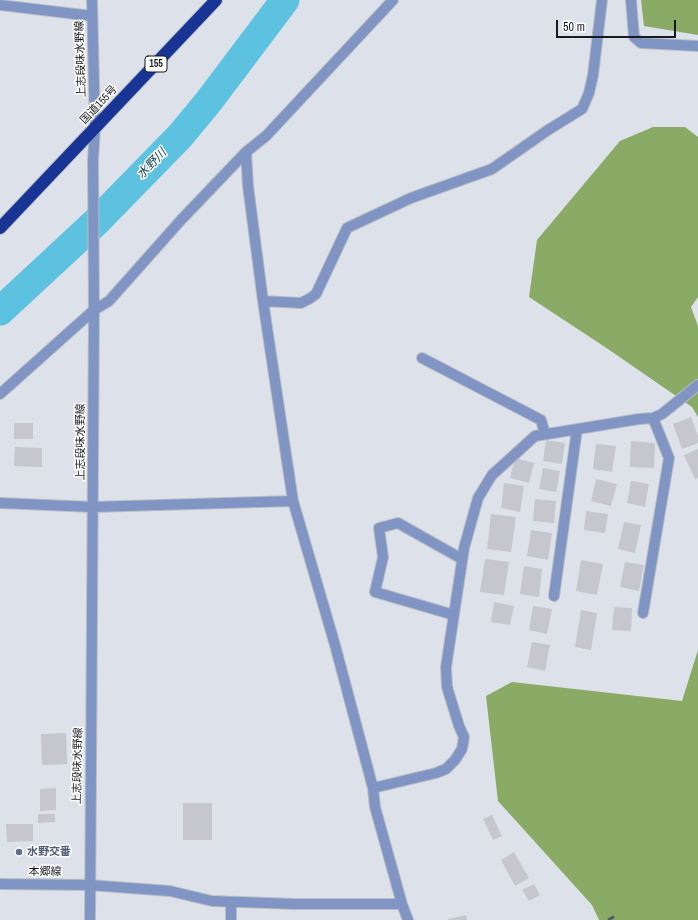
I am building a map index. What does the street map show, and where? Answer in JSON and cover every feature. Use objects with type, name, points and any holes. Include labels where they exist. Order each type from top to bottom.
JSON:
[{"type":"highway","name":"国道155号","points":[[0,228],[216,0]]},
{"type":"street","name":"上志段味水野線","points":[[90,920],[89,884],[94,310],[93,160],[95,128],[92,0]]},
{"type":"street","points":[[0,394],[94,310],[109,301],[181,220],[246,152],[266,136],[393,0]]},
{"type":"street","points":[[263,301],[301,303],[309,299],[316,294],[347,228],[411,198],[492,169],[548,130],[582,110],[589,93],[593,75],[602,0]]},
{"type":"street","points":[[631,0],[634,38],[640,43],[698,46]]},
{"type":"street","points":[[0,5],[92,16]]},
{"type":"street","points":[[246,152],[248,186],[263,301],[293,501],[335,645],[373,788],[375,807],[402,904],[408,920]]},
{"type":"street","points":[[422,358],[541,420],[545,434]]},
{"type":"street","points":[[373,788],[446,769],[455,760],[462,748],[464,737],[447,687],[447,654],[464,548],[478,498],[492,475],[535,436],[638,419],[653,418],[662,414],[698,385]]},
{"type":"street","points":[[644,613],[669,458],[653,418]]},
{"type":"street","points":[[554,596],[577,429]]},
{"type":"street","points":[[0,503],[93,507],[293,501]]},
{"type":"street","points":[[454,615],[375,592],[383,557],[379,528],[398,523],[462,559]]},
{"type":"street","name":"本郷線","points":[[0,884],[89,884],[170,891],[212,901],[231,902],[294,904],[402,904]]},
{"type":"street","points":[[231,902],[231,920]]},
{"type":"green space","points":[[641,0],[698,0],[698,35],[644,26]]},
{"type":"green space","points":[[653,127],[685,127],[698,137],[698,297],[691,307],[698,326],[698,417],[692,407],[529,297],[537,240],[620,141]]},
{"type":"green space","points":[[698,650],[698,920],[599,920],[592,905],[498,801],[486,696],[512,682],[682,701]]},
{"type":"building","points":[[691,417],[698,436],[698,443],[682,449],[673,424]]},
{"type":"building","points":[[14,423],[33,423],[33,439],[14,439]]},
{"type":"building","points":[[546,440],[565,443],[562,464],[543,461]]},
{"type":"building","points":[[631,441],[655,443],[654,468],[630,467]]},
{"type":"building","points":[[596,444],[616,446],[612,472],[593,469]]},
{"type":"building","points":[[15,447],[42,448],[42,467],[14,466]]},
{"type":"building","points":[[698,449],[698,478],[695,479],[684,455]]},
{"type":"building","points":[[515,458],[534,463],[529,483],[510,478]]},
{"type":"building","points":[[543,468],[560,471],[556,492],[539,489]]},
{"type":"building","points":[[596,479],[617,484],[611,506],[591,501]]},
{"type":"building","points":[[631,481],[649,484],[645,507],[627,503]]},
{"type":"building","points":[[504,483],[524,486],[520,512],[501,508]]},
{"type":"building","points":[[535,499],[556,501],[554,523],[533,521]]},
{"type":"building","points":[[586,511],[608,514],[605,533],[584,530]]},
{"type":"building","points":[[491,514],[516,517],[511,552],[487,549]]},
{"type":"building","points":[[624,522],[641,525],[635,553],[618,549]]},
{"type":"building","points":[[531,530],[552,533],[548,560],[527,556]]},
{"type":"building","points":[[485,559],[509,562],[504,595],[480,592]]},
{"type":"building","points":[[581,560],[603,564],[597,595],[576,591]]},
{"type":"building","points":[[625,562],[644,565],[639,591],[620,587]]},
{"type":"building","points":[[524,566],[542,569],[539,597],[520,594]]},
{"type":"building","points":[[494,602],[514,606],[510,625],[491,622]]},
{"type":"building","points":[[533,606],[552,609],[547,634],[529,630]]},
{"type":"building","points":[[614,607],[632,608],[631,631],[612,630]]},
{"type":"building","points":[[581,610],[597,613],[591,650],[575,647]]},
{"type":"building","points":[[532,642],[550,645],[545,671],[527,667]]},
{"type":"building","points":[[66,733],[67,764],[42,765],[41,734]]},
{"type":"building","points":[[56,788],[56,810],[40,811],[40,789]]},
{"type":"building","points":[[183,803],[212,803],[212,840],[183,840]]},
{"type":"building","points":[[38,814],[55,814],[55,822],[38,823]]},
{"type":"building","points":[[492,815],[502,836],[493,840],[483,819]]},
{"type":"building","points":[[6,824],[33,824],[33,841],[7,842]]},
{"type":"building","points":[[514,852],[529,878],[515,886],[501,860]]},
{"type":"building","points":[[534,884],[540,895],[529,901],[522,890]]},
{"type":"building","points":[[466,915],[467,920],[448,920],[448,919]]},
{"type":"waterway","name":"水野川","points":[[0,311],[96,222],[180,136],[209,101],[285,0]]},
{"type":"railway","points":[[608,920],[617,915]]},
{"type":"place","name":"水野交番","points":[[19,852]]}]
